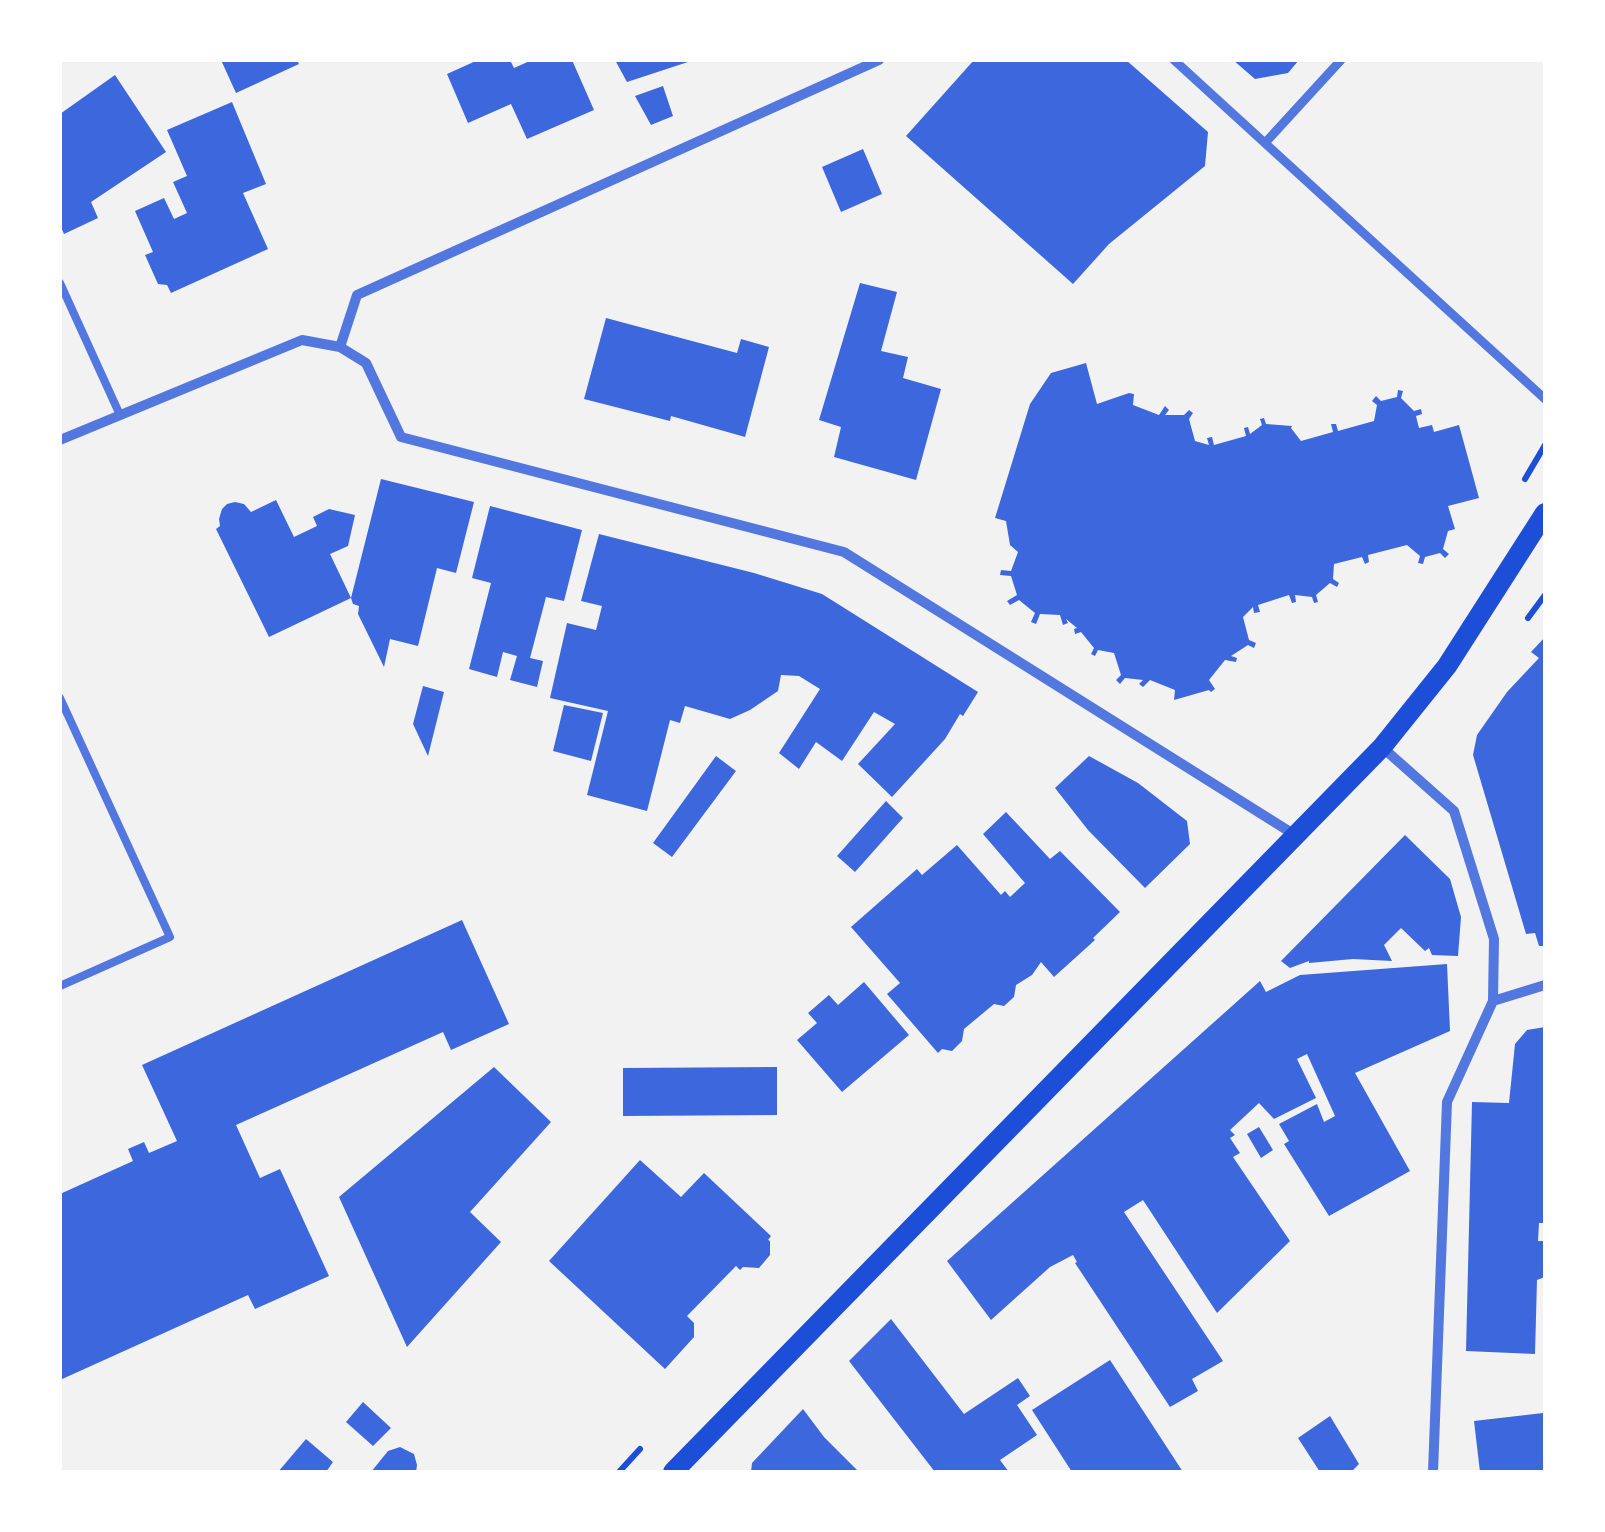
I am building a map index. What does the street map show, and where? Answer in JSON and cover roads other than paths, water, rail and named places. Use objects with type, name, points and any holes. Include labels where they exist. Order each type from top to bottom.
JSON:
[{"type":"main road","points":[[673,1472],[1382,747],[1447,666],[1545,513]]},
{"type":"street","points":[[340,346],[357,295],[879,60]]},
{"type":"street","points":[[1174,60],[1545,399]]},
{"type":"street","points":[[1265,143],[1340,60]]},
{"type":"street","points":[[60,440],[302,340],[340,346],[366,363],[401,437],[844,552],[1296,835]]},
{"type":"street","points":[[1382,747],[1454,811],[1494,939],[1492,1001],[1448,1102],[1432,1472]]},
{"type":"street","points":[[1492,1001],[1545,984]]},
{"type":"lane","points":[[60,284],[120,415]]},
{"type":"lane","points":[[60,698],[170,936],[60,986]]}]
